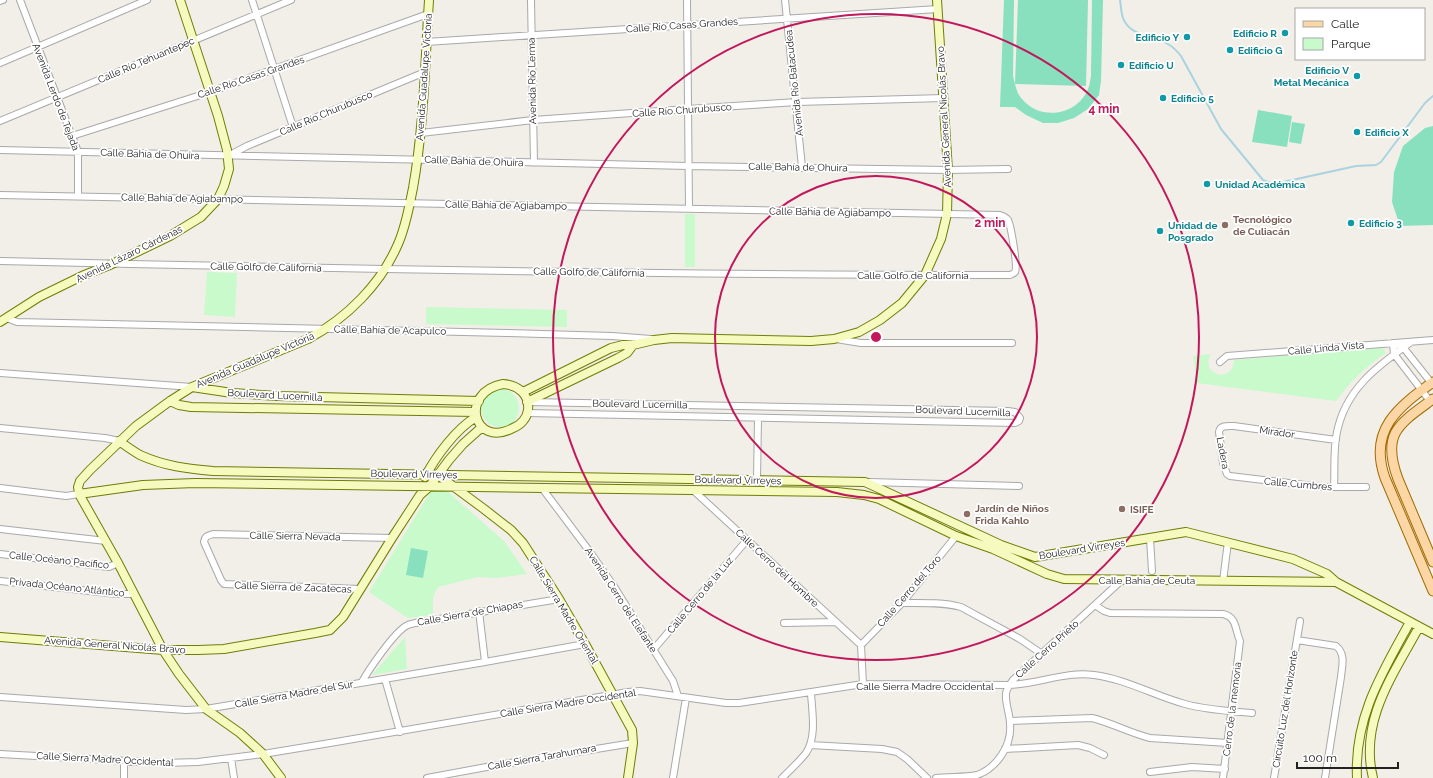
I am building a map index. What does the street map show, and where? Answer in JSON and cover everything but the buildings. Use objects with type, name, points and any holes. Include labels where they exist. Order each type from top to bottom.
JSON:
[{"type":"main road","points":[[1432,383],[1421,390],[1390,418],[1383,434],[1379,454],[1385,478],[1433,591]]},
{"type":"main road","points":[[1431,400],[1405,419],[1393,440],[1392,451],[1394,467],[1398,479],[1433,562]]},
{"type":"street","name":"Avenida Lerdo de Tejada","points":[[20,0],[78,152],[78,196]]},
{"type":"street","points":[[0,63],[147,0]]},
{"type":"street","name":"Avenida Lázaro Cárdenas","points":[[3,320],[39,297],[170,236],[207,212],[218,199],[227,178],[228,156],[220,122],[180,0]]},
{"type":"street","points":[[252,0],[293,127]]},
{"type":"street","name":"Calle Río Tehuantepec","points":[[0,121],[292,0]]},
{"type":"street","name":"Avenida Guadalupe Victoria","points":[[79,494],[78,487],[80,481],[119,441],[153,412],[192,387],[308,339],[326,329],[352,307],[372,287],[384,270],[398,244],[409,211],[421,133],[429,0]]},
{"type":"street","name":"Avenida Río Lerma","points":[[531,0],[534,163]]},
{"type":"street","points":[[687,0],[688,209]]},
{"type":"street","name":"Avenida Río Batacudea","points":[[785,0],[797,102],[802,167]]},
{"type":"street","name":"Avenida General Nicolás Bravo","points":[[523,392],[611,348],[623,345],[633,345],[654,340],[685,338],[811,341],[834,339],[859,332],[880,320],[902,303],[925,275],[941,239],[947,214],[948,170],[937,0]]},
{"type":"street","name":"Calle Río Casas Grandes","points":[[426,42],[938,9]]},
{"type":"street","name":"Calle Río Casas Grandes","points":[[72,136],[210,92],[428,14]]},
{"type":"street","name":"Calle Río Churubusco","points":[[228,156],[247,146],[425,72]]},
{"type":"street","name":"Calle Río Churubusco","points":[[421,133],[533,120],[688,109],[797,102],[944,98]]},
{"type":"street","name":"Calle Bahía de Ohuira","points":[[0,150],[688,166],[948,170],[1008,169]]},
{"type":"street","name":"Calle Bahía de Agiabampo","points":[[0,195],[1000,215],[1006,218],[1009,222]]},
{"type":"street","name":"Calle Golfo de California","points":[[0,262],[384,270],[1010,275],[1014,274],[1016,269],[1009,222]]},
{"type":"street","name":"Calle Bahía de Acapulco","points":[[3,320],[17,322],[612,336],[654,340]]},
{"type":"street","points":[[834,339],[861,342],[1012,343]]},
{"type":"street","name":"Calle Linda Vista","points":[[1220,362],[1227,356],[1433,340]]},
{"type":"street","points":[[1431,400],[1421,390],[1394,354],[1394,342],[1403,347],[1432,383]]},
{"type":"street","points":[[1334,487],[1336,440],[1343,413],[1356,389],[1370,373],[1411,342]]},
{"type":"street","name":"Avenida General Nicolás Bravo","points":[[527,402],[618,358],[627,353],[633,345]]},
{"type":"street","name":"Boulevard Lucernilla","points":[[0,373],[192,387],[232,393],[277,396],[479,401]]},
{"type":"street","points":[[511,384],[523,392],[528,408],[524,420],[519,425],[506,432],[490,431],[482,427],[476,414],[479,401],[490,389],[496,385],[511,384]]},
{"type":"street","name":"Boulevard Lucernilla","points":[[170,401],[179,405],[191,406],[476,414]]},
{"type":"street","name":"Boulevard Lucernilla","points":[[527,402],[1008,411],[1018,413],[1020,418],[1019,421],[1015,423],[527,413]]},
{"type":"street","name":"Avenida General Nicolás Bravo","points":[[420,495],[421,486],[434,462],[446,446],[476,414]]},
{"type":"street","points":[[757,480],[758,418]]},
{"type":"street","name":"Mirador","points":[[1219,429],[1224,426],[1234,426],[1336,440]]},
{"type":"street","name":"Avenida General Nicolás Bravo","points":[[0,637],[163,650],[224,649],[330,630],[343,617],[420,495],[430,487],[464,444],[482,427]]},
{"type":"street","points":[[0,428],[105,438],[119,441]]},
{"type":"street","name":"Ladera","points":[[1219,429],[1224,468],[1230,476]]},
{"type":"street","name":"Boulevard Virreyes","points":[[119,441],[139,454],[159,462],[183,468],[213,471],[865,482],[995,543],[1035,557],[1186,532],[1302,563],[1327,574],[1336,582]]},
{"type":"street","points":[[213,471],[214,484]]},
{"type":"street","name":"Calle Sierra Madre Oriental","points":[[438,475],[511,530],[523,543],[559,599],[632,730],[634,743],[628,778]]},
{"type":"street","name":"Calle Cumbres","points":[[1230,476],[1274,482],[1334,487],[1366,487]]},
{"type":"street","points":[[865,482],[1019,486]]},
{"type":"street","name":"Boulevard Virreyes","points":[[79,494],[144,485],[214,484],[837,492],[864,495]]},
{"type":"street","points":[[0,488],[66,496],[79,494],[118,563],[163,650],[179,674],[206,709],[240,733],[263,754],[281,778]]},
{"type":"street","name":"Avenida Cerro del Elefante","points":[[542,488],[615,588],[673,681],[678,696]]},
{"type":"street","name":"Calle Cerro del Hombre","points":[[693,490],[861,645]]},
{"type":"street","name":"Calle Bahía de Ceuta","points":[[864,495],[879,499],[956,536],[993,549],[1052,576],[1069,580],[1336,582],[1433,634]]},
{"type":"street","points":[[893,506],[897,498]]},
{"type":"street","points":[[0,530],[106,541]]},
{"type":"street","name":"Calle Sierra Nevada","points":[[204,542],[204,538],[213,534],[392,538]]},
{"type":"street","name":"Calle Cerro del Toro","points":[[861,645],[902,603],[956,536]]},
{"type":"street","points":[[1150,538],[1152,571]]},
{"type":"street","name":"Calle Cerro de la Luz","points":[[653,650],[747,540]]},
{"type":"street","name":"Calle Sierra de Zacatecas","points":[[204,542],[224,584],[360,589]]},
{"type":"street","points":[[1223,581],[1228,542]]},
{"type":"street","name":"Calle Océano Pacífico","points":[[0,554],[109,566],[118,563]]},
{"type":"street","name":"Calle Cerro Prieto","points":[[936,778],[976,775],[991,766],[998,759],[1009,741],[1010,721],[1006,695],[1012,680],[1122,580]]},
{"type":"street","name":"Privada Océano Atlántico","points":[[0,581],[117,594],[134,594]]},
{"type":"street","name":"Calle Sierra de Chiapas","points":[[362,682],[369,669],[399,632],[406,626],[415,622],[559,599]]},
{"type":"street","points":[[902,603],[942,604],[961,607],[1020,639],[1042,654]]},
{"type":"street","name":"Cerro de la memoria","points":[[1095,605],[1110,613],[1227,615],[1235,624],[1240,641],[1223,778]]},
{"type":"street","points":[[480,611],[485,662]]},
{"type":"street","name":"Circuito Luz del Horizonte","points":[[1274,778],[1300,620]]},
{"type":"street","points":[[784,623],[836,622]]},
{"type":"street","points":[[1358,778],[1359,743],[1366,710],[1374,689],[1410,622]]},
{"type":"street","points":[[1373,778],[1369,748],[1371,726],[1375,712],[1380,698],[1419,627]]},
{"type":"street","points":[[1297,640],[1333,645],[1338,647],[1342,654],[1343,664],[1325,778]]},
{"type":"street","name":"Calle Sierra Madre del Sur","points":[[0,697],[186,710],[206,709],[585,644]]},
{"type":"street","points":[[861,645],[863,684]]},
{"type":"street","name":"Calle Sierra Madre Occidental","points":[[0,754],[164,764],[198,762],[263,754],[400,732],[640,691],[726,703],[739,703],[863,684],[1010,686],[1067,676],[1093,675],[1115,680],[1184,704],[1213,710],[1252,712]]},
{"type":"street","points":[[385,679],[400,732]]},
{"type":"street","points":[[782,778],[806,753],[810,745],[812,732],[811,692]]},
{"type":"street","points":[[674,778],[686,698]]},
{"type":"street","points":[[1010,721],[1092,718],[1112,724],[1141,736],[1159,739],[1228,743]]},
{"type":"street","name":"Calle Sierra Tarahumara","points":[[427,778],[500,764],[634,743]]},
{"type":"street","points":[[810,745],[882,749],[897,752],[908,759],[927,778]]},
{"type":"street","points":[[1005,749],[1078,745],[1090,748],[1104,755]]},
{"type":"street","points":[[231,758],[234,778]]},
{"type":"street","points":[[124,761],[124,778]]},
{"type":"street","points":[[1150,772],[1192,767],[1224,769]]},
{"type":"green space","points":[[1004,0],[1014,0],[1013,76],[1017,91],[1022,99],[1030,106],[1038,111],[1048,113],[1067,110],[1076,105],[1083,98],[1088,89],[1091,76],[1092,0],[1103,0],[1101,81],[1099,95],[1088,109],[1074,118],[1058,123],[1043,123],[1026,115],[1015,107],[1000,107]]},
{"type":"green space","points":[[1018,0],[1088,0],[1086,86],[1015,84]]},
{"type":"green space","points":[[1258,110],[1292,116],[1287,147],[1252,142]]},
{"type":"green space","points":[[1292,122],[1305,124],[1301,144],[1289,142]]},
{"type":"green space","points":[[1433,126],[1433,225],[1400,226],[1392,202],[1394,172],[1403,146],[1425,128]]},
{"type":"green space","points":[[685,214],[695,214],[695,267],[685,267]]},
{"type":"green space","points":[[207,272],[237,273],[235,317],[204,315]]},
{"type":"green space","points":[[426,307],[567,310],[567,327],[426,324]]},
{"type":"green space","points":[[1383,348],[1386,353],[1359,375],[1336,401],[1197,383],[1193,356],[1211,354],[1209,367],[1213,372],[1223,375],[1228,373],[1232,368],[1234,360]]},
{"type":"green space","points":[[500,389],[513,395],[519,408],[513,421],[500,427],[487,421],[481,408],[487,395]]},
{"type":"green space","points":[[431,491],[447,491],[504,541],[527,574],[497,578],[478,577],[438,587],[433,597],[433,615],[408,618],[369,592]]},
{"type":"green space","points":[[411,548],[428,551],[423,578],[406,575]]},
{"type":"green space","points":[[405,637],[407,669],[372,675]]},
{"type":"waterway","points":[[1120,0],[1123,18],[1131,29],[1142,35],[1168,44],[1181,56],[1221,129],[1263,180],[1274,184],[1356,166],[1376,165],[1381,162],[1425,103],[1433,96]]},
{"type":"place","name":"Edificio R","points":[[1285,33]]},
{"type":"place","name":"Edificio Y","points":[[1187,37]]},
{"type":"place","name":"Edificio G","points":[[1230,50]]},
{"type":"place","name":"Edificio U","points":[[1121,65]]},
{"type":"place","name":"Edificio V Metal Mecánica","points":[[1357,76]]},
{"type":"place","name":"Edificio 5","points":[[1163,98]]},
{"type":"place","name":"Edificio X","points":[[1357,132]]},
{"type":"place","name":"Unidad Académica","points":[[1207,184]]},
{"type":"place","name":"Edificio 3","points":[[1351,223]]},
{"type":"place","name":"Tecnológico de Culiacán","points":[[1225,225]]},
{"type":"place","name":"Unidad de Posgrado","points":[[1160,231]]},
{"type":"place","name":"ISIFE","points":[[1122,509]]},
{"type":"place","name":"Jardín de Niños Frida Kahlo","points":[[967,514]]}]
